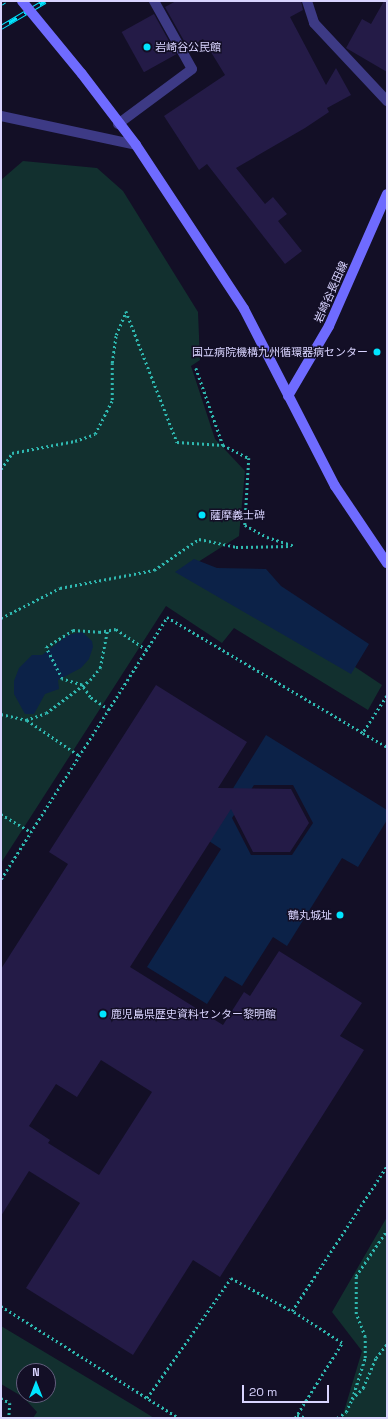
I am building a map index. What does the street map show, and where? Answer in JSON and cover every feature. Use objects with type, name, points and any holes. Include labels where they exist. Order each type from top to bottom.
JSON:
[{"type":"street","points":[[22,1],[82,74],[118,124],[136,146],[244,309],[335,486],[387,563]]},
{"type":"street","points":[[118,124],[192,69],[154,1]]},
{"type":"street","points":[[307,1],[314,23],[387,102]]},
{"type":"street","points":[[1,116],[136,146]]},
{"type":"street","name":"岩崎谷長田線","points":[[288,396],[329,326],[387,194]]},
{"type":"path","points":[[1,469],[12,453],[75,441],[95,434],[112,400],[112,363],[116,335],[126,311],[177,442],[223,445],[249,458],[245,525],[267,537],[294,546],[236,547],[200,539],[154,570],[60,588],[1,618]]},
{"type":"path","points":[[196,368],[223,445]]},
{"type":"path","points":[[1,879],[167,617],[387,747]]},
{"type":"path","points":[[109,710],[90,697],[82,686],[62,679],[46,650],[61,636],[73,630],[107,631],[116,629],[147,650]]},
{"type":"path","points":[[26,720],[46,713],[82,686],[100,668],[107,631]]},
{"type":"path","points":[[363,733],[387,696]]},
{"type":"path","points":[[1,714],[26,720],[80,756]]},
{"type":"path","points":[[1,814],[31,832]]},
{"type":"path","points":[[292,1311],[387,1166]]},
{"type":"path","points":[[337,1418],[346,1412],[352,1399],[365,1358],[365,1337],[356,1314],[356,1276],[387,1230]]},
{"type":"path","points":[[147,1398],[231,1278],[292,1311],[342,1343],[296,1416],[307,1418]]},
{"type":"path","points":[[1,1306],[178,1418]]},
{"type":"path","points":[[352,1399],[363,1388],[376,1358],[387,1344]]},
{"type":"path","points":[[1,1398],[10,1403],[9,1418]]},
{"type":"green space","points":[[23,161],[97,168],[123,191],[198,312],[200,360],[191,366],[215,439],[245,471],[239,536],[198,562],[382,685],[368,710],[234,628],[222,643],[166,606],[1,863],[1,180]]},
{"type":"green space","points":[[387,1217],[387,1418],[342,1418],[362,1351],[332,1312]]},
{"type":"green space","points":[[1,1326],[154,1418],[33,1418],[37,1412],[29,1403],[56,1403],[56,1363],[16,1363],[16,1393],[1,1384]]},
{"type":"water","points":[[194,559],[217,568],[266,569],[281,586],[369,644],[351,674],[175,572]]},
{"type":"water","points":[[82,632],[92,641],[93,647],[89,659],[81,668],[58,680],[59,689],[45,694],[34,714],[25,714],[14,694],[14,681],[19,668],[32,655],[42,655],[68,635]]},
{"type":"water","points":[[266,735],[387,810],[387,820],[358,867],[342,858],[287,946],[273,937],[242,986],[225,976],[207,1004],[147,967],[221,849],[203,837]],"holes":[[[254,785],[293,785],[313,823],[292,855],[251,855],[232,818]]]},
{"type":"building","points":[[176,1],[301,1],[303,10],[290,17],[326,85],[336,68],[351,95],[327,108],[329,112],[305,128],[236,168],[265,204],[273,197],[287,214],[278,221],[302,251],[285,264],[207,164],[199,170],[164,116],[225,75],[203,39],[188,48],[165,7]]},
{"type":"building","points":[[384,1],[387,1],[387,72],[346,48],[362,19],[371,24]]},
{"type":"building","name":"岩崎谷公民館","points":[[154,14],[176,54],[144,72],[122,32]]},
{"type":"building","name":"鹿児島県歴史資料センター黎明館","points":[[156,685],[247,742],[218,788],[291,789],[309,823],[290,852],[253,852],[231,809],[130,967],[223,1025],[244,992],[250,996],[279,951],[362,1003],[340,1036],[364,1050],[220,1277],[193,1260],[133,1355],[26,1288],[80,1203],[29,1171],[1,1216],[1,969],[68,864],[49,852]],"holes":[[[101,1060],[152,1092],[99,1175],[48,1143],[50,1140],[29,1126],[56,1084],[77,1097]]]},
{"type":"railway","points":[[1,27],[45,1]]},
{"type":"place","name":"岩崎谷公民館","points":[[147,47]]},
{"type":"place","name":"国立病院機構九州循環器病センター","points":[[377,352]]},
{"type":"place","name":"薩摩義士碑","points":[[202,515]]},
{"type":"place","name":"鶴丸城址","points":[[340,915]]},
{"type":"place","name":"鹿児島県歴史資料センター黎明館","points":[[103,1014]]}]
